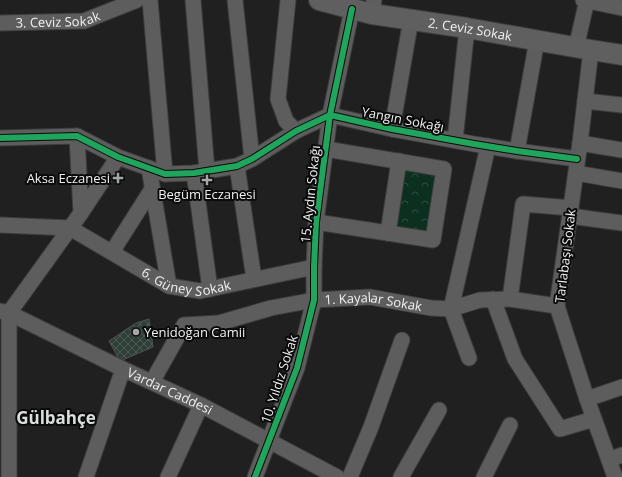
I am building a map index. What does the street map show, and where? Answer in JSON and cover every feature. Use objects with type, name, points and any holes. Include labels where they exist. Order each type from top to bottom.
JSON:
[{"type":"main road","name":"2. Ceviz Sokak","points":[[319,0],[352,9],[373,7],[411,20],[467,28],[622,55]]},
{"type":"street","name":"3. Ceviz Sokak","points":[[0,23],[84,21],[137,0]]},
{"type":"street","points":[[150,0],[164,174]]},
{"type":"street","points":[[193,0],[201,172],[210,289]]},
{"type":"street","points":[[235,0],[252,159]]},
{"type":"street","points":[[288,0],[278,99],[286,122],[296,131]]},
{"type":"street","points":[[585,0],[622,8]]},
{"type":"street","name":"Tarlabaşı Sokak","points":[[585,0],[585,100],[557,306],[594,419],[615,457],[615,477]]},
{"type":"street","name":"15. Aydın Sokağı","points":[[314,300],[316,222],[330,115],[352,9]]},
{"type":"street","points":[[392,129],[411,20]]},
{"type":"street","points":[[454,140],[467,28]]},
{"type":"street","points":[[517,151],[537,40]]},
{"type":"street","points":[[585,100],[622,105]]},
{"type":"street","points":[[0,138],[77,136],[118,157],[164,174],[201,172],[237,166],[252,159],[296,131],[330,115]]},
{"type":"street","name":"Yangın Sokağı","points":[[330,115],[392,129],[517,151],[576,166],[622,181]]},
{"type":"street","points":[[77,136],[81,213]]},
{"type":"street","points":[[580,143],[622,150]]},
{"type":"street","points":[[469,358],[451,309],[488,146]]},
{"type":"street","points":[[316,222],[433,240],[444,169],[326,149]]},
{"type":"street","points":[[9,477],[4,421],[4,312],[70,228],[118,157]]},
{"type":"street","points":[[388,233],[399,161]]},
{"type":"street","points":[[237,166],[254,278]]},
{"type":"street","points":[[149,168],[169,286]]},
{"type":"street","points":[[112,252],[152,189]]},
{"type":"street","points":[[510,298],[523,204],[570,212],[622,224]]},
{"type":"street","points":[[0,225],[70,228]]},
{"type":"street","name":"6. Güney Sokak","points":[[70,228],[169,286],[200,290],[210,289],[254,278],[314,267]]},
{"type":"street","name":"1. Kayalar Sokak","points":[[152,382],[184,325],[219,323],[271,308],[314,300],[370,297],[431,308],[451,309],[480,300],[510,298],[557,306]]},
{"type":"street","points":[[493,299],[515,359],[560,428],[594,419]]},
{"type":"street","name":"10. Yıldız Sokak","points":[[255,477],[297,368],[314,300]]},
{"type":"street","name":"Vardar Caddesi","points":[[4,312],[201,405],[337,477]]},
{"type":"street","points":[[350,477],[371,427],[402,340]]},
{"type":"street","points":[[86,477],[123,369]]},
{"type":"street","points":[[587,399],[622,387]]},
{"type":"street","points":[[168,477],[201,405]]},
{"type":"street","points":[[401,477],[439,410]]},
{"type":"street","points":[[484,477],[510,425]]},
{"type":"green space","points":[[402,165],[440,172],[430,234],[393,228]]},
{"type":"building","name":"Yenidoğan Camii","points":[[149,319],[153,347],[120,361],[109,341],[136,323]]},
{"type":"cycle path","points":[[255,477],[297,368],[314,300],[316,222],[330,115],[352,9]]},
{"type":"cycle path","points":[[0,138],[77,136],[118,157],[165,174],[194,173],[237,166],[252,159],[296,131],[330,115],[392,129],[474,144],[577,159]]},
{"type":"place","name":"Aksa Eczanesi","points":[[118,178]]},
{"type":"place","name":"Begüm Eczanesi","points":[[207,180]]},
{"type":"place","name":"Yenidoğan Camii","points":[[136,332]]},
{"type":"district","name":"Gülbahçe","points":[[56,418]]}]
